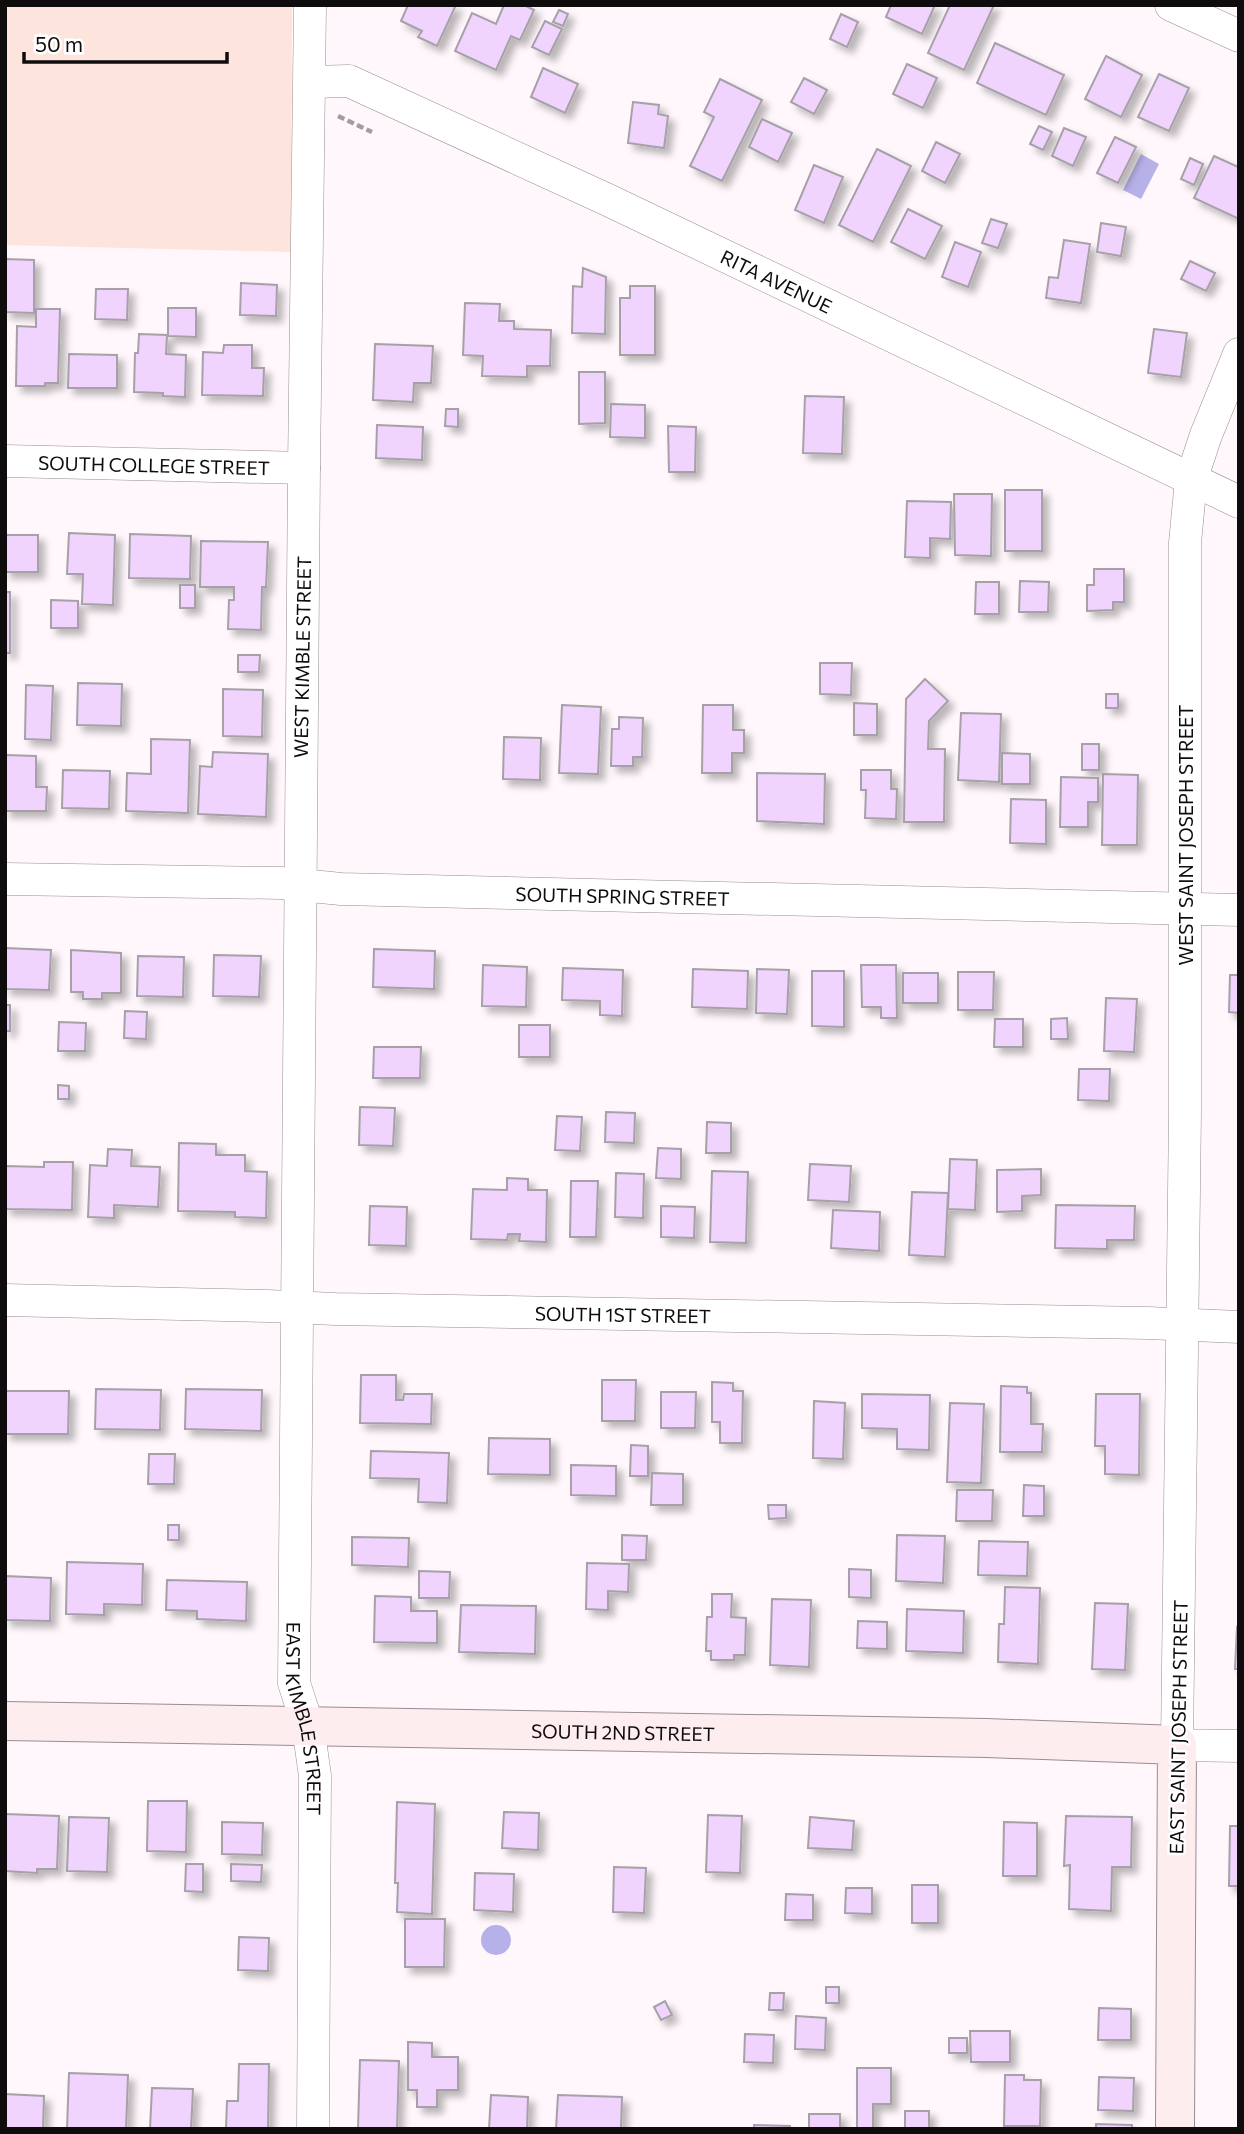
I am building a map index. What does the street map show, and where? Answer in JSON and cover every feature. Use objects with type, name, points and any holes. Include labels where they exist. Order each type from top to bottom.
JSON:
[{"type":"street","name":"WEST KIMBLE STREET","points":[[298,1308],[310,5]]},
{"type":"street","points":[[1171,5],[1239,36]]},
{"type":"street","name":"RITA AVENUE","points":[[310,82],[349,81],[620,205],[1239,502]]},
{"type":"street","name":"WEST SAINT JOSEPH STREET","points":[[1182,1326],[1185,543],[1191,480],[1239,354]]},
{"type":"street","name":"SOUTH COLLEGE STREET","points":[[5,461],[304,468]]},
{"type":"street","name":"SOUTH SPRING STREET","points":[[5,879],[281,883],[396,891],[1239,910]]},
{"type":"street","name":"SOUTH 1ST STREET","points":[[5,1300],[1239,1327]]},
{"type":"street","name":"EAST KIMBLE STREET","points":[[298,1308],[294,1683],[307,1726],[315,1776],[313,2129]]},
{"type":"street","name":"EAST SAINT JOSEPH STREET","points":[[1175,2129],[1182,1326]]},
{"type":"street","name":"SOUTH 2ND STREET","points":[[5,1721],[999,1738],[1239,1746]]},
{"type":"path","points":[[331,112],[372,132]]},
{"type":"shaded area","points":[[5,5],[292,5],[291,252],[5,245]]},
{"type":"shaded area","points":[[1141,154],[1159,164],[1141,199],[1123,190]]},
{"type":"shaded area","points":[[496,1925],[507,1929],[511,1940],[507,1951],[496,1955],[485,1951],[481,1940],[485,1929]]},
{"type":"building","points":[[408,5],[456,5],[437,46],[418,37],[422,31],[401,21]]},
{"type":"building","points":[[504,5],[524,5],[534,10],[520,40],[511,36],[496,70],[455,51],[472,13],[496,24]]},
{"type":"building","points":[[891,5],[935,5],[922,34],[886,17]]},
{"type":"building","points":[[950,5],[994,5],[964,70],[928,53]]},
{"type":"building","points":[[559,10],[568,14],[563,26],[553,22]]},
{"type":"building","points":[[841,14],[858,22],[847,47],[830,39]]},
{"type":"building","points":[[545,21],[562,29],[549,55],[532,47]]},
{"type":"building","points":[[995,43],[1064,75],[1046,115],[977,83]]},
{"type":"building","points":[[1106,56],[1142,75],[1121,117],[1085,99]]},
{"type":"building","points":[[907,64],[937,78],[923,108],[893,94]]},
{"type":"building","points":[[543,68],[578,84],[565,113],[531,97]]},
{"type":"building","points":[[1159,74],[1189,88],[1169,131],[1138,117]]},
{"type":"building","points":[[804,78],[827,90],[814,114],[791,102]]},
{"type":"building","points":[[720,79],[762,100],[722,181],[690,166],[714,117],[704,112]]},
{"type":"building","points":[[633,102],[659,105],[658,114],[668,116],[664,148],[628,143]]},
{"type":"building","points":[[762,119],[792,133],[778,162],[749,147]]},
{"type":"building","points":[[1039,126],[1052,132],[1043,150],[1030,144]]},
{"type":"building","points":[[1064,128],[1086,137],[1073,166],[1052,156]]},
{"type":"building","points":[[1115,137],[1136,147],[1118,183],[1097,173]]},
{"type":"building","points":[[936,142],[960,154],[945,183],[922,171]]},
{"type":"building","points":[[877,149],[911,166],[873,242],[839,225]]},
{"type":"building","points":[[1214,156],[1238,167],[1239,165],[1239,219],[1194,198]]},
{"type":"building","points":[[1190,158],[1203,164],[1194,185],[1181,179]]},
{"type":"building","points":[[814,165],[843,177],[824,223],[795,210]]},
{"type":"building","points":[[908,209],[942,226],[925,259],[891,242]]},
{"type":"building","points":[[991,219],[1007,224],[998,248],[982,243]]},
{"type":"building","points":[[1101,223],[1126,227],[1121,256],[1097,252]]},
{"type":"building","points":[[1064,240],[1090,244],[1081,303],[1046,298],[1049,277],[1058,278]]},
{"type":"building","points":[[955,242],[981,252],[968,287],[942,277]]},
{"type":"building","points":[[5,259],[34,260],[34,313],[5,312]]},
{"type":"building","points":[[1190,261],[1215,273],[1206,291],[1181,279]]},
{"type":"building","points":[[583,268],[606,277],[605,334],[572,333],[573,286],[582,287]]},
{"type":"building","points":[[241,283],[277,285],[276,316],[240,315]]},
{"type":"building","points":[[630,286],[655,286],[655,355],[620,355],[620,298],[630,298]]},
{"type":"building","points":[[96,289],[128,289],[127,320],[95,319]]},
{"type":"building","points":[[465,303],[500,304],[499,321],[514,321],[514,329],[551,330],[550,366],[527,366],[527,377],[482,376],[483,356],[463,355]]},
{"type":"building","points":[[168,308],[196,308],[196,337],[168,336]]},
{"type":"building","points":[[36,309],[60,309],[58,383],[16,386],[17,326],[36,327]]},
{"type":"building","points":[[1154,329],[1187,333],[1181,377],[1148,373]]},
{"type":"building","points":[[139,334],[167,335],[166,354],[186,355],[185,397],[134,392],[135,353],[138,353]]},
{"type":"building","points":[[375,344],[433,346],[431,383],[414,383],[413,402],[373,400]]},
{"type":"building","points":[[224,345],[252,345],[252,368],[264,368],[263,396],[202,395],[203,352],[223,353]]},
{"type":"building","points":[[69,354],[117,355],[117,388],[68,388]]},
{"type":"building","points":[[579,372],[605,372],[605,423],[579,424]]},
{"type":"building","points":[[805,396],[844,397],[842,454],[803,453]]},
{"type":"building","points":[[611,404],[645,405],[645,438],[610,437]]},
{"type":"building","points":[[446,409],[458,409],[458,427],[445,426]]},
{"type":"building","points":[[377,425],[423,427],[422,460],[376,458]]},
{"type":"building","points":[[668,426],[696,427],[695,472],[669,472]]},
{"type":"building","points":[[1005,490],[1042,490],[1042,551],[1005,551]]},
{"type":"building","points":[[954,494],[992,494],[991,556],[955,555]]},
{"type":"building","points":[[907,501],[951,502],[950,539],[930,538],[930,558],[905,557]]},
{"type":"building","points":[[69,533],[115,535],[113,605],[82,604],[83,574],[67,574]]},
{"type":"building","points":[[130,534],[191,536],[190,579],[129,578]]},
{"type":"building","points":[[5,535],[38,535],[38,572],[5,572]]},
{"type":"building","points":[[201,541],[268,542],[266,587],[262,587],[261,630],[228,629],[229,600],[234,600],[234,587],[200,587]]},
{"type":"building","points":[[1094,569],[1124,569],[1124,602],[1113,602],[1113,610],[1087,611],[1087,585],[1094,585]]},
{"type":"building","points":[[1020,581],[1049,582],[1048,612],[1019,612]]},
{"type":"building","points":[[976,582],[999,582],[999,614],[975,614]]},
{"type":"building","points":[[180,585],[195,585],[195,608],[180,608]]},
{"type":"building","points":[[5,592],[10,592],[10,653],[5,653]]},
{"type":"building","points":[[51,600],[78,601],[78,628],[51,628]]},
{"type":"building","points":[[238,655],[260,655],[259,672],[238,672]]},
{"type":"building","points":[[820,663],[852,663],[851,695],[820,694]]},
{"type":"building","points":[[925,679],[948,701],[929,721],[928,749],[945,749],[944,822],[904,822],[906,699]]},
{"type":"building","points":[[78,683],[122,684],[121,726],[77,725]]},
{"type":"building","points":[[26,685],[53,686],[51,740],[25,739]]},
{"type":"building","points":[[223,689],[263,690],[262,737],[223,736]]},
{"type":"building","points":[[1106,694],[1118,694],[1118,708],[1106,708]]},
{"type":"building","points":[[854,703],[877,704],[877,735],[854,735]]},
{"type":"building","points":[[562,705],[601,707],[598,774],[559,773]]},
{"type":"building","points":[[703,705],[733,705],[733,730],[744,730],[744,753],[732,753],[732,773],[702,773]]},
{"type":"building","points":[[961,713],[1001,714],[999,782],[958,780]]},
{"type":"building","points":[[619,717],[643,718],[642,757],[633,757],[633,766],[611,766],[612,729],[619,729]]},
{"type":"building","points":[[504,737],[541,738],[540,780],[503,779]]},
{"type":"building","points":[[151,739],[190,740],[188,813],[126,811],[127,773],[151,774]]},
{"type":"building","points":[[1082,744],[1099,744],[1099,770],[1082,770]]},
{"type":"building","points":[[213,752],[268,754],[266,817],[198,814],[200,766],[212,767]]},
{"type":"building","points":[[1002,753],[1030,754],[1030,784],[1002,784]]},
{"type":"building","points":[[5,755],[36,756],[36,787],[47,787],[46,811],[5,811]]},
{"type":"building","points":[[63,770],[110,771],[109,809],[62,808]]},
{"type":"building","points":[[861,770],[891,770],[891,789],[897,789],[896,819],[865,818],[866,790],[861,790]]},
{"type":"building","points":[[757,773],[825,774],[824,824],[757,821]]},
{"type":"building","points":[[1103,774],[1138,775],[1137,845],[1102,845]]},
{"type":"building","points":[[1061,777],[1098,778],[1098,802],[1088,802],[1088,827],[1060,827]]},
{"type":"building","points":[[1011,799],[1046,800],[1046,844],[1010,843]]},
{"type":"building","points":[[5,948],[51,950],[49,990],[5,989]]},
{"type":"building","points":[[374,949],[435,951],[434,989],[373,987]]},
{"type":"building","points":[[71,950],[121,953],[121,993],[102,993],[102,999],[83,999],[83,992],[71,992]]},
{"type":"building","points":[[214,955],[261,956],[259,997],[213,996]]},
{"type":"building","points":[[138,956],[184,957],[183,997],[137,996]]},
{"type":"building","points":[[483,965],[527,967],[526,1007],[482,1006]]},
{"type":"building","points":[[861,965],[896,965],[897,1018],[881,1018],[881,1007],[862,1007]]},
{"type":"building","points":[[563,968],[623,970],[622,1016],[600,1015],[600,1001],[562,1000]]},
{"type":"building","points":[[693,969],[748,971],[747,1009],[692,1007]]},
{"type":"building","points":[[757,969],[789,970],[787,1014],[756,1013]]},
{"type":"building","points":[[812,971],[844,971],[844,1027],[812,1026]]},
{"type":"building","points":[[958,972],[994,972],[993,1010],[958,1010]]},
{"type":"building","points":[[903,973],[938,973],[938,1003],[903,1003]]},
{"type":"building","points":[[1230,975],[1239,975],[1239,1013],[1229,1012]]},
{"type":"building","points":[[1106,998],[1137,999],[1134,1052],[1104,1051]]},
{"type":"building","points":[[5,1005],[10,1005],[10,1031],[5,1031]]},
{"type":"building","points":[[125,1011],[147,1012],[146,1039],[124,1038]]},
{"type":"building","points":[[1067,1018],[1068,1039],[1051,1039],[1051,1019]]},
{"type":"building","points":[[995,1019],[1023,1019],[1023,1047],[994,1047]]},
{"type":"building","points":[[59,1022],[86,1023],[85,1051],[58,1051]]},
{"type":"building","points":[[519,1025],[550,1025],[550,1057],[519,1057]]},
{"type":"building","points":[[374,1047],[421,1047],[420,1078],[373,1078]]},
{"type":"building","points":[[1079,1069],[1110,1069],[1109,1101],[1078,1100]]},
{"type":"building","points":[[58,1085],[69,1086],[69,1099],[58,1099]]},
{"type":"building","points":[[360,1107],[395,1108],[393,1146],[359,1145]]},
{"type":"building","points":[[606,1112],[635,1113],[634,1143],[605,1142]]},
{"type":"building","points":[[557,1116],[582,1117],[580,1151],[555,1150]]},
{"type":"building","points":[[707,1122],[731,1123],[731,1153],[706,1153]]},
{"type":"building","points":[[179,1143],[216,1144],[216,1155],[245,1155],[245,1171],[267,1172],[266,1218],[235,1217],[235,1212],[178,1211]]},
{"type":"building","points":[[658,1148],[681,1149],[681,1179],[656,1178]]},
{"type":"building","points":[[108,1149],[132,1150],[131,1166],[160,1167],[158,1207],[114,1205],[114,1218],[88,1217],[90,1165],[107,1166]]},
{"type":"building","points":[[950,1159],[977,1160],[975,1210],[948,1209]]},
{"type":"building","points":[[44,1162],[73,1162],[72,1210],[5,1209],[5,1166],[44,1167]]},
{"type":"building","points":[[810,1164],[851,1166],[849,1202],[808,1200]]},
{"type":"building","points":[[1041,1169],[1041,1195],[1022,1196],[1022,1211],[997,1212],[997,1170]]},
{"type":"building","points":[[712,1171],[748,1172],[746,1243],[710,1242]]},
{"type":"building","points":[[616,1173],[644,1174],[643,1218],[615,1217]]},
{"type":"building","points":[[507,1178],[528,1179],[528,1190],[547,1190],[546,1242],[519,1241],[520,1234],[508,1234],[507,1240],[471,1239],[473,1189],[507,1190]]},
{"type":"building","points":[[571,1181],[598,1181],[596,1237],[570,1237]]},
{"type":"building","points":[[912,1192],[948,1193],[945,1257],[909,1255]]},
{"type":"building","points":[[1056,1205],[1135,1206],[1134,1240],[1107,1240],[1107,1249],[1055,1248]]},
{"type":"building","points":[[370,1206],[407,1207],[406,1246],[369,1245]]},
{"type":"building","points":[[661,1206],[695,1207],[694,1238],[661,1237]]},
{"type":"building","points":[[833,1210],[880,1212],[879,1251],[831,1248]]},
{"type":"building","points":[[361,1375],[396,1375],[396,1400],[403,1400],[404,1394],[432,1394],[431,1424],[360,1423]]},
{"type":"building","points":[[602,1380],[636,1380],[635,1421],[602,1421]]},
{"type":"building","points":[[712,1382],[733,1383],[733,1391],[743,1391],[742,1443],[720,1443],[720,1422],[712,1422]]},
{"type":"building","points":[[1001,1386],[1027,1387],[1027,1393],[1031,1393],[1031,1424],[1043,1424],[1042,1452],[1000,1452]]},
{"type":"building","points":[[96,1389],[161,1390],[160,1430],[95,1429]]},
{"type":"building","points":[[186,1389],[262,1390],[261,1431],[185,1429]]},
{"type":"building","points":[[5,1391],[69,1391],[68,1434],[5,1434]]},
{"type":"building","points":[[661,1392],[696,1392],[695,1428],[661,1428]]},
{"type":"building","points":[[862,1394],[930,1395],[929,1450],[897,1449],[897,1429],[862,1428]]},
{"type":"building","points":[[1096,1394],[1140,1394],[1139,1475],[1105,1474],[1105,1446],[1095,1446]]},
{"type":"building","points":[[814,1401],[845,1403],[843,1459],[813,1458]]},
{"type":"building","points":[[950,1403],[984,1404],[981,1483],[947,1482]]},
{"type":"building","points":[[489,1438],[550,1439],[550,1475],[488,1474]]},
{"type":"building","points":[[631,1445],[648,1446],[648,1476],[630,1476]]},
{"type":"building","points":[[371,1451],[449,1453],[447,1503],[418,1502],[419,1479],[370,1478]]},
{"type":"building","points":[[149,1454],[175,1454],[174,1484],[148,1484]]},
{"type":"building","points":[[571,1465],[616,1466],[616,1496],[571,1495]]},
{"type":"building","points":[[652,1473],[683,1474],[683,1505],[651,1505]]},
{"type":"building","points":[[1024,1485],[1044,1486],[1044,1516],[1023,1516]]},
{"type":"building","points":[[957,1490],[993,1490],[992,1521],[956,1521]]},
{"type":"building","points":[[768,1505],[786,1505],[786,1518],[769,1519]]},
{"type":"building","points":[[168,1525],[179,1525],[179,1540],[168,1540]]},
{"type":"building","points":[[622,1535],[647,1536],[646,1560],[622,1560]]},
{"type":"building","points":[[897,1535],[945,1536],[943,1583],[896,1581]]},
{"type":"building","points":[[352,1537],[409,1538],[408,1567],[352,1565]]},
{"type":"building","points":[[979,1541],[1028,1542],[1027,1576],[978,1575]]},
{"type":"building","points":[[67,1562],[143,1564],[142,1605],[104,1604],[104,1615],[66,1614]]},
{"type":"building","points":[[587,1563],[629,1564],[628,1592],[608,1591],[608,1610],[586,1609]]},
{"type":"building","points":[[849,1569],[871,1570],[871,1598],[849,1597]]},
{"type":"building","points":[[419,1571],[450,1572],[449,1598],[419,1598]]},
{"type":"building","points":[[5,1576],[51,1578],[50,1621],[5,1620]]},
{"type":"building","points":[[167,1580],[247,1582],[246,1621],[197,1619],[197,1611],[166,1610]]},
{"type":"building","points":[[1005,1587],[1040,1588],[1038,1664],[998,1662],[999,1624],[1004,1624]]},
{"type":"building","points":[[712,1594],[732,1594],[731,1617],[746,1618],[745,1655],[734,1655],[734,1660],[711,1660],[711,1651],[706,1651],[707,1617],[712,1617]]},
{"type":"building","points":[[375,1596],[411,1597],[411,1611],[437,1611],[437,1643],[374,1642]]},
{"type":"building","points":[[772,1599],[811,1600],[809,1667],[770,1665]]},
{"type":"building","points":[[1095,1603],[1128,1604],[1125,1670],[1092,1669]]},
{"type":"building","points":[[461,1605],[536,1606],[535,1654],[459,1652]]},
{"type":"building","points":[[907,1609],[964,1611],[963,1653],[906,1651]]},
{"type":"building","points":[[858,1621],[887,1622],[887,1649],[857,1648]]},
{"type":"building","points":[[1237,1627],[1239,1669],[1235,1669]]},
{"type":"building","points":[[148,1801],[187,1801],[186,1852],[147,1851]]},
{"type":"building","points":[[397,1802],[435,1804],[432,1914],[397,1912]]},
{"type":"building","points":[[504,1812],[539,1813],[538,1850],[502,1848]]},
{"type":"building","points":[[5,1814],[59,1816],[57,1869],[37,1869],[37,1873],[5,1871]]},
{"type":"building","points":[[708,1815],[742,1816],[740,1873],[706,1872]]},
{"type":"building","points":[[1066,1816],[1132,1817],[1131,1867],[1112,1867],[1111,1911],[1069,1909],[1070,1865],[1064,1866]]},
{"type":"building","points":[[69,1817],[109,1818],[107,1872],[67,1871]]},
{"type":"building","points":[[810,1817],[854,1821],[852,1850],[808,1848]]},
{"type":"building","points":[[222,1822],[263,1823],[262,1855],[222,1854]]},
{"type":"building","points":[[1004,1822],[1037,1823],[1037,1876],[1003,1876]]},
{"type":"building","points":[[1230,1826],[1239,1826],[1239,1886],[1229,1886]]},
{"type":"building","points":[[186,1864],[203,1864],[203,1892],[185,1891]]},
{"type":"building","points":[[231,1864],[262,1865],[261,1882],[231,1881]]},
{"type":"building","points":[[614,1867],[646,1868],[644,1913],[613,1912]]},
{"type":"building","points":[[475,1873],[514,1874],[513,1912],[474,1910]]},
{"type":"building","points":[[912,1885],[938,1885],[938,1923],[912,1923]]},
{"type":"building","points":[[846,1888],[872,1888],[872,1914],[845,1913]]},
{"type":"building","points":[[786,1894],[813,1895],[813,1920],[785,1920]]},
{"type":"building","points":[[405,1919],[445,1919],[444,1967],[405,1967]]},
{"type":"building","points":[[239,1937],[269,1938],[268,1971],[238,1970]]},
{"type":"building","points":[[826,1987],[839,1987],[839,2003],[826,2003]]},
{"type":"building","points":[[770,1993],[784,1993],[783,2010],[769,2010]]},
{"type":"building","points":[[665,2001],[672,2015],[661,2020],[654,2007]]},
{"type":"building","points":[[1099,2008],[1131,2009],[1131,2040],[1098,2040]]},
{"type":"building","points":[[796,2016],[826,2018],[825,2050],[795,2049]]},
{"type":"building","points":[[970,2031],[1010,2031],[1010,2062],[971,2062]]},
{"type":"building","points":[[745,2034],[774,2035],[773,2063],[744,2062]]},
{"type":"building","points":[[949,2038],[967,2038],[967,2053],[949,2053]]},
{"type":"building","points":[[408,2042],[432,2043],[432,2057],[458,2057],[458,2090],[437,2090],[437,2107],[417,2107],[417,2090],[408,2090]]},
{"type":"building","points":[[360,2060],[399,2061],[397,2129],[358,2129]]},
{"type":"building","points":[[239,2064],[269,2064],[268,2129],[226,2129],[227,2101],[238,2101]]},
{"type":"building","points":[[857,2068],[891,2068],[891,2104],[873,2104],[873,2129],[857,2129]]},
{"type":"building","points":[[69,2073],[128,2075],[126,2129],[67,2129]]},
{"type":"building","points":[[1005,2075],[1024,2075],[1024,2080],[1041,2080],[1040,2126],[1004,2126]]},
{"type":"building","points":[[1099,2077],[1134,2078],[1133,2111],[1098,2110]]},
{"type":"building","points":[[152,2088],[193,2089],[191,2129],[150,2129]]},
{"type":"building","points":[[5,2094],[44,2096],[43,2129],[5,2129]]},
{"type":"building","points":[[491,2095],[528,2097],[527,2129],[489,2129]]},
{"type":"building","points":[[558,2095],[622,2097],[621,2129],[556,2129]]},
{"type":"building","points":[[905,2111],[929,2111],[929,2129],[905,2129]]},
{"type":"building","points":[[809,2114],[840,2114],[840,2129],[809,2129]]},
{"type":"building","points":[[1096,2124],[1132,2125],[1132,2129],[1096,2129]]},
{"type":"building","points":[[754,2125],[790,2126],[790,2129],[754,2129]]}]
